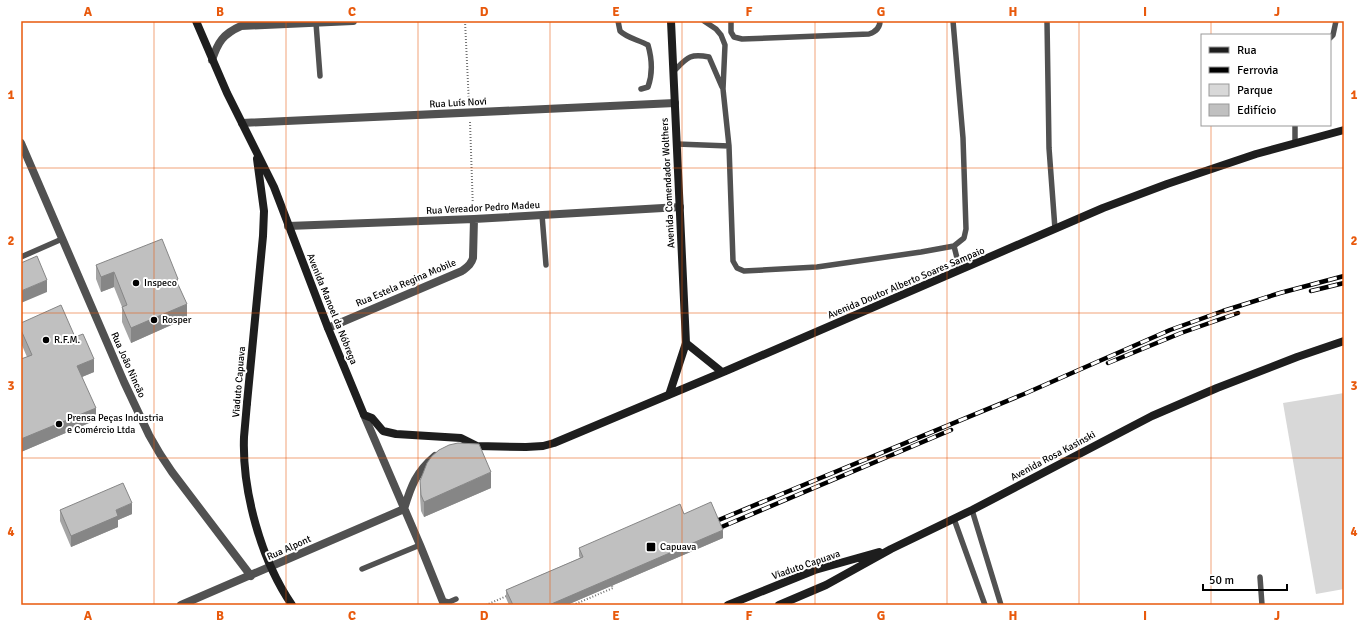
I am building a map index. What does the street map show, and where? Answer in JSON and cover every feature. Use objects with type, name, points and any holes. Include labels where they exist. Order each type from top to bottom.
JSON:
[{"type":"main road","name":"Avenida Manoel da Nóbrega","points":[[196,21],[212,60],[274,187],[328,328],[364,415]]},
{"type":"main road","name":"Avenida Comendador Wolthers","points":[[669,394],[686,343],[671,21]]},
{"type":"main road","name":"Avenida Doutor Alberto Soares Sampaio","points":[[364,415],[372,418],[383,431],[396,434],[460,438],[477,446],[526,447],[543,446],[554,443],[1103,208],[1167,184],[1256,154],[1344,130]]},
{"type":"main road","name":"Viaduto Capuava","points":[[256,152],[264,211],[244,438],[245,464],[251,505],[269,565],[292,605]]},
{"type":"main road","name":"Avenida Rosa Kasinski","points":[[779,605],[826,585],[892,549],[972,510],[1152,416],[1217,388],[1344,341]]},
{"type":"main road","points":[[686,343],[722,372]]},
{"type":"main road","name":"Viaduto Capuava","points":[[728,605],[815,570],[892,549]]},
{"type":"street","points":[[212,60],[216,48],[224,36],[241,26],[353,21]]},
{"type":"street","name":"Rua Luís Novi","points":[[242,123],[675,103]]},
{"type":"street","name":"Rua João Nincão","points":[[21,143],[124,382],[149,435],[172,472],[251,576]]},
{"type":"street","name":"Rua Vereador Pedro Madeu","points":[[288,226],[474,219],[680,206]]},
{"type":"street","name":"Rua Estela Regina Mobile","points":[[328,328],[462,271],[471,263],[473,258],[474,219]]},
{"type":"street","name":"Avenida Manoel da Nóbrega","points":[[364,415],[443,602],[447,603]]},
{"type":"street","name":"Avenida Doutor Alberto Soares Sampaio","points":[[460,448],[477,446]]},
{"type":"street","points":[[404,509],[414,480],[423,466],[441,453]]},
{"type":"street","name":"Rua Alpont","points":[[181,605],[404,509]]},
{"type":"lane","points":[[618,21],[620,31],[624,35],[640,40],[648,45],[652,58],[650,81],[648,87],[641,89]]},
{"type":"lane","points":[[704,21],[716,29],[721,35],[724,45],[723,89],[729,146],[733,261],[737,268],[744,271],[817,267],[921,252],[954,246],[964,238],[966,229],[963,138],[953,21]]},
{"type":"lane","points":[[731,21],[731,32],[734,37],[742,39],[869,34],[875,32],[880,25],[880,21]]},
{"type":"lane","points":[[1047,21],[1050,148],[1055,229]]},
{"type":"lane","points":[[1331,37],[1333,35],[1336,21]]},
{"type":"lane","points":[[316,23],[320,76]]},
{"type":"lane","points":[[673,72],[686,58],[696,55],[709,58],[723,89]]},
{"type":"lane","points":[[1295,126],[1295,143]]},
{"type":"lane","points":[[677,144],[729,146]]},
{"type":"lane","points":[[542,215],[546,265]]},
{"type":"lane","points":[[21,257],[62,239]]},
{"type":"lane","points":[[954,246],[960,270]]},
{"type":"lane","points":[[972,510],[1001,605]]},
{"type":"lane","points":[[954,519],[985,605]]},
{"type":"lane","points":[[362,569],[420,545]]},
{"type":"lane","points":[[1260,576],[1262,605]]},
{"type":"lane","points":[[447,603],[456,599]]},
{"type":"path","points":[[573,605],[613,588],[610,582]]},
{"type":"path","points":[[486,605],[514,593]]},
{"type":"green space","points":[[1344,393],[1344,589],[1316,594],[1283,403]]},
{"type":"building","points":[[162,239],[178,279],[176,280],[187,304],[131,328],[122,307],[127,305],[114,272],[101,277],[96,265]]},
{"type":"building","points":[[37,256],[47,280],[21,291],[21,263]]},
{"type":"building","points":[[61,305],[75,337],[83,334],[94,359],[77,366],[96,408],[21,439],[21,359],[32,355],[21,330],[21,323]]},
{"type":"building","points":[[458,443],[479,444],[491,472],[424,502],[421,495],[420,481],[427,463],[439,450],[449,445]]},
{"type":"building","points":[[123,483],[132,503],[116,510],[118,516],[71,536],[60,510]]},
{"type":"building","points":[[711,502],[723,530],[549,605],[513,605],[506,590],[583,557],[579,548],[680,504],[684,514]]},
{"type":"railway","points":[[709,524],[1024,394],[1170,330],[1280,293],[1344,276]]},
{"type":"railway","points":[[1311,291],[1344,283]]},
{"type":"railway","points":[[1108,363],[1181,333],[1238,313]]},
{"type":"railway","points":[[712,531],[951,430]]},
{"type":"place","name":"Inspeco","points":[[136,283]]},
{"type":"place","name":"Rosper","points":[[154,320]]},
{"type":"place","name":"R.F.M.","points":[[46,340]]},
{"type":"place","name":"Prensa Peças Industria e Comércio Ltda","points":[[59,424]]},
{"type":"place","name":"Capuava","points":[[651,547]]}]
